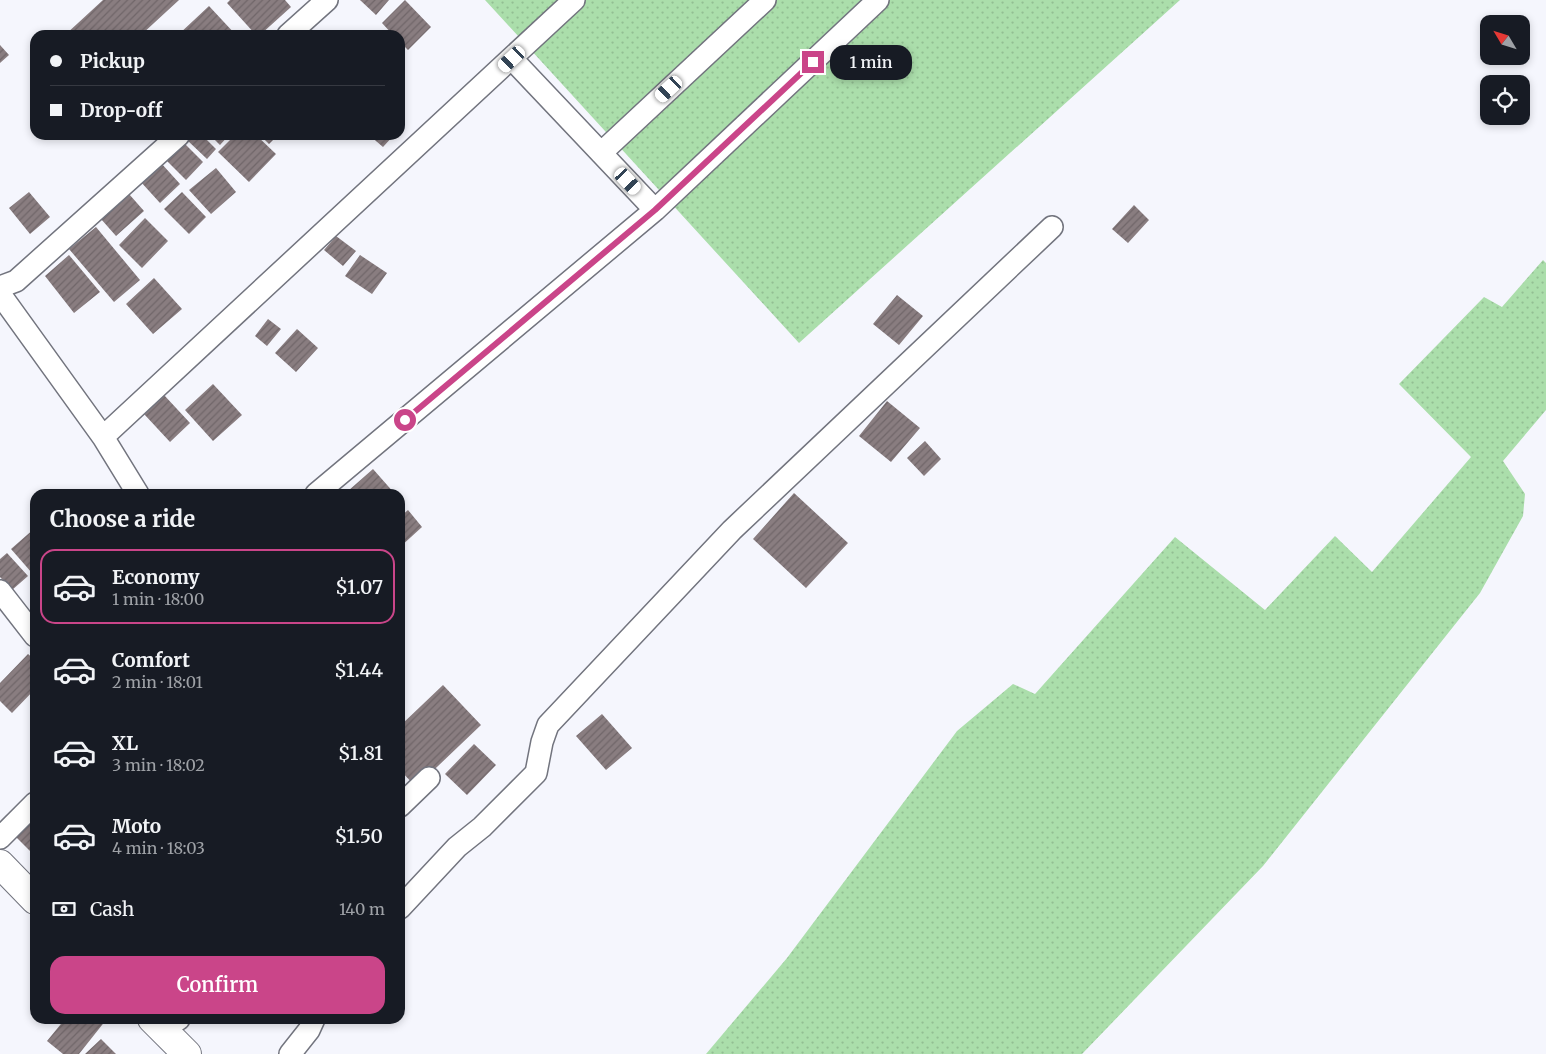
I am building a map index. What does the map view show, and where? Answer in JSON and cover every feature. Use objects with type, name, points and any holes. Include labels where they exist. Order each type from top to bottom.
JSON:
[{"type":"street","points":[[294,30],[327,0]]},
{"type":"street","points":[[103,437],[574,0]]},
{"type":"street","points":[[601,153],[764,0]]},
{"type":"street","points":[[322,489],[655,210],[878,0]]},
{"type":"street","points":[[512,59],[655,210]]},
{"type":"street","points":[[0,287],[16,281],[173,140]]},
{"type":"street","points":[[405,903],[457,847],[482,827],[536,773],[542,742],[548,725],[725,537],[1052,226]]},
{"type":"street","points":[[0,294],[103,437],[135,489]]},
{"type":"street","points":[[0,591],[28,610]]},
{"type":"street","points":[[405,801],[429,778]]},
{"type":"street","points":[[0,838],[30,808]]},
{"type":"street","points":[[0,864],[30,895]]},
{"type":"street","points":[[165,1024],[187,1054]]},
{"type":"street","points":[[290,1054],[311,1024]]},
{"type":"green space","points":[[485,0],[1180,0],[799,343]]},
{"type":"green space","points":[[1543,260],[1546,263],[1546,410],[1503,461],[1525,494],[1523,516],[1480,593],[1263,866],[1082,1054],[706,1054],[787,958],[957,731],[1013,684],[1035,694],[1175,537],[1265,610],[1335,536],[1372,572],[1471,457],[1399,384],[1484,297],[1502,307]]},
{"type":"building","points":[[103,0],[179,0],[146,30],[70,30]]},
{"type":"building","points":[[230,0],[285,0],[291,7],[266,30],[251,30],[227,3]]},
{"type":"building","points":[[360,0],[389,0],[376,15]]},
{"type":"building","points":[[405,0],[431,27],[408,50],[405,47],[405,30],[388,30],[382,23]]},
{"type":"building","points":[[209,6],[231,30],[183,30]]},
{"type":"building","points":[[0,45],[9,55],[0,63]]},
{"type":"building","points":[[187,140],[207,140],[216,149],[207,159]]},
{"type":"building","points":[[215,140],[224,140],[220,145]]},
{"type":"building","points":[[230,140],[261,140],[276,154],[249,182],[218,152]]},
{"type":"building","points":[[265,140],[273,140],[269,144]]},
{"type":"building","points":[[375,140],[389,140],[383,147]]},
{"type":"building","points":[[182,141],[203,162],[186,180],[165,159]]},
{"type":"building","points":[[161,163],[180,184],[160,203],[140,181]]},
{"type":"building","points":[[216,168],[236,192],[211,214],[189,190]]},
{"type":"building","points":[[29,192],[50,217],[30,234],[9,208]]},
{"type":"building","points":[[182,192],[206,217],[189,234],[164,209]]},
{"type":"building","points":[[129,194],[144,211],[116,236],[101,219]]},
{"type":"building","points":[[1134,205],[1149,220],[1128,243],[1112,229]]},
{"type":"building","points":[[145,218],[168,241],[142,268],[119,245]]},
{"type":"building","points":[[96,227],[140,280],[114,302],[69,249]]},
{"type":"building","points":[[336,236],[356,251],[343,266],[324,250]]},
{"type":"building","points":[[69,255],[100,292],[74,313],[45,276]]},
{"type":"building","points":[[360,255],[387,273],[372,294],[345,276]]},
{"type":"building","points":[[154,278],[182,309],[153,334],[126,304]]},
{"type":"building","points":[[897,295],[923,316],[899,345],[873,324]]},
{"type":"building","points":[[268,319],[281,329],[267,346],[255,336]]},
{"type":"building","points":[[297,329],[318,348],[296,372],[275,353]]},
{"type":"building","points":[[213,384],[242,415],[213,441],[185,410]]},
{"type":"building","points":[[164,395],[190,423],[170,442],[144,414]]},
{"type":"building","points":[[887,401],[920,428],[891,462],[859,436]]},
{"type":"building","points":[[925,441],[941,459],[924,476],[907,458]]},
{"type":"building","points":[[373,469],[391,489],[350,489]]},
{"type":"building","points":[[794,493],[848,543],[806,588],[753,539]]},
{"type":"building","points":[[408,510],[422,527],[405,542],[405,513]]},
{"type":"building","points":[[30,532],[30,571],[11,549]]},
{"type":"building","points":[[7,553],[28,576],[12,590],[0,577],[0,559]]},
{"type":"building","points":[[28,654],[30,656],[30,694],[12,713],[0,701],[0,683]]},
{"type":"building","points":[[443,685],[481,725],[416,787],[405,775],[405,721]]},
{"type":"building","points":[[602,714],[632,748],[606,770],[576,736]]},
{"type":"building","points":[[474,744],[496,765],[467,795],[445,774]]},
{"type":"building","points":[[30,822],[30,851],[16,837]]},
{"type":"building","points":[[61,1024],[103,1024],[79,1054],[63,1054],[47,1041]]},
{"type":"building","points":[[101,1039],[116,1054],[85,1054]]},
{"type":"route","points":[[405,420],[655,210],[813,62]]}]
